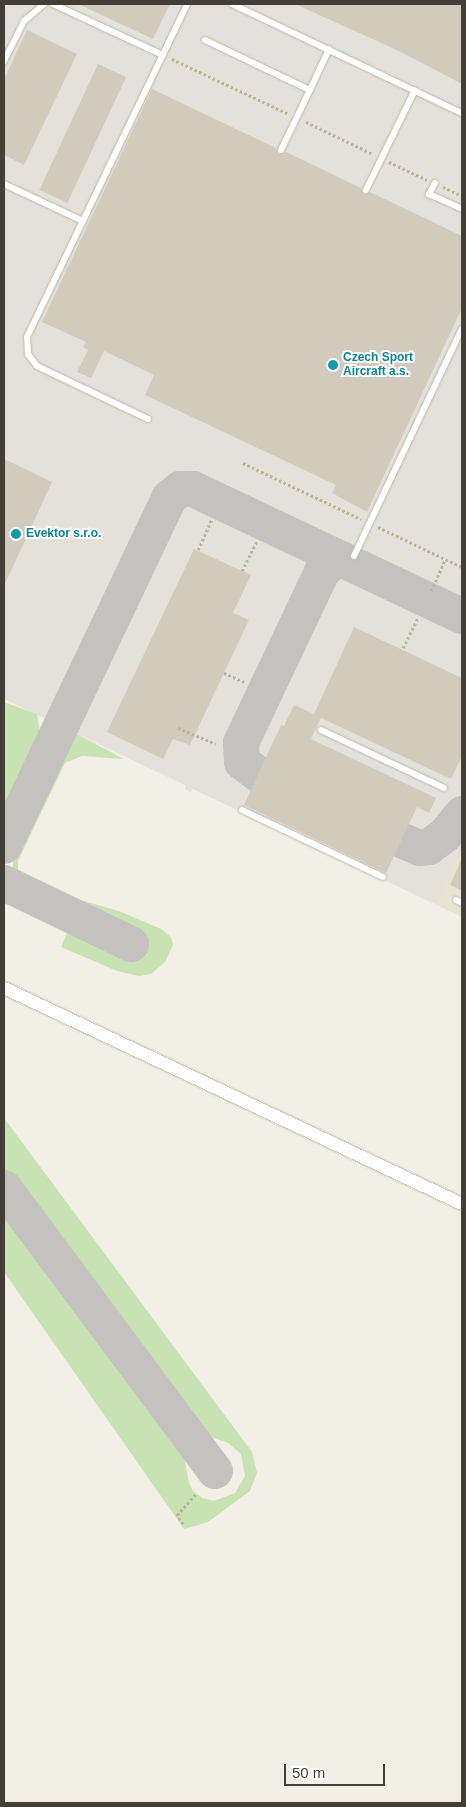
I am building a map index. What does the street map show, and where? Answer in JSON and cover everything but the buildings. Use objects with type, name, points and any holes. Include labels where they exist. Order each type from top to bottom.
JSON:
[{"type":"street","points":[[4,988],[462,1204]]},
{"type":"lane","points":[[4,61],[24,21],[43,4]]},
{"type":"lane","points":[[53,4],[163,55]]},
{"type":"lane","points":[[148,419],[37,366],[28,354],[27,337],[187,4]]},
{"type":"lane","points":[[232,4],[462,113]]},
{"type":"lane","points":[[205,40],[310,90]]},
{"type":"lane","points":[[281,150],[329,49]]},
{"type":"lane","points":[[366,190],[415,90]]},
{"type":"lane","points":[[434,183],[429,194],[462,209]]},
{"type":"lane","points":[[4,184],[82,221]]},
{"type":"lane","points":[[354,556],[462,329]]},
{"type":"lane","points":[[320,730],[444,788]]},
{"type":"lane","points":[[242,810],[383,877]]},
{"type":"path","points":[[163,55],[462,196]]},
{"type":"path","points":[[243,463],[462,567]]},
{"type":"path","points":[[198,550],[212,519]]},
{"type":"path","points":[[242,571],[257,540]]},
{"type":"path","points":[[431,591],[445,559]]},
{"type":"path","points":[[403,648],[418,617]]},
{"type":"path","points":[[224,673],[244,682]]},
{"type":"path","points":[[178,728],[216,744]]},
{"type":"path","points":[[183,1524],[177,1515],[196,1494]]},
{"type":"shaded area","points":[[4,4],[462,4],[462,917],[4,699]]},
{"type":"shaded area","points":[[170,4],[183,4],[166,39],[156,34]]},
{"type":"shaded area","points":[[297,18],[364,49],[360,58],[293,27]]},
{"type":"shaded area","points":[[213,22],[301,65],[296,75],[208,32]]},
{"type":"shaded area","points":[[204,41],[295,83],[290,92],[200,50]]},
{"type":"shaded area","points":[[426,198],[462,215],[462,236],[417,215]]},
{"type":"shaded area","points":[[242,441],[251,445],[234,483],[225,479]]},
{"type":"shaded area","points":[[293,576],[299,579],[191,792],[184,789]]},
{"type":"shaded area","points":[[462,849],[462,917],[437,904]]},
{"type":"green space","points":[[4,702],[37,714],[40,735],[4,810]]},
{"type":"green space","points":[[73,732],[124,759],[82,756],[65,763],[18,861],[18,870],[21,876],[45,890],[119,911],[161,929],[171,937],[173,945],[165,962],[151,974],[139,976],[117,971],[61,947],[72,922],[129,951],[135,938],[28,887],[13,873],[13,862]]},
{"type":"green space","points":[[4,1118],[252,1452],[257,1473],[250,1491],[208,1522],[184,1529],[4,1272],[4,1199],[143,1384],[140,1392],[183,1450],[189,1483],[193,1491],[202,1498],[214,1501],[235,1493],[245,1476],[241,1454],[228,1443],[195,1431],[4,1176]]},
{"type":"taxiway","points":[[4,846],[169,498],[180,489],[193,489],[462,616]]},
{"type":"taxiway","points":[[258,774],[242,762],[241,743],[322,572],[332,562],[344,560]]},
{"type":"taxiway","points":[[401,840],[420,848],[429,847],[445,835],[462,814]]},
{"type":"taxiway","points":[[4,883],[131,944]]},
{"type":"taxiway","points":[[4,1188],[215,1471]]},
{"type":"place","name":"Czech Sport Aircraft a.s.","points":[[333,365]]},
{"type":"place","name":"Evektor s.r.o.","points":[[16,534]]}]
